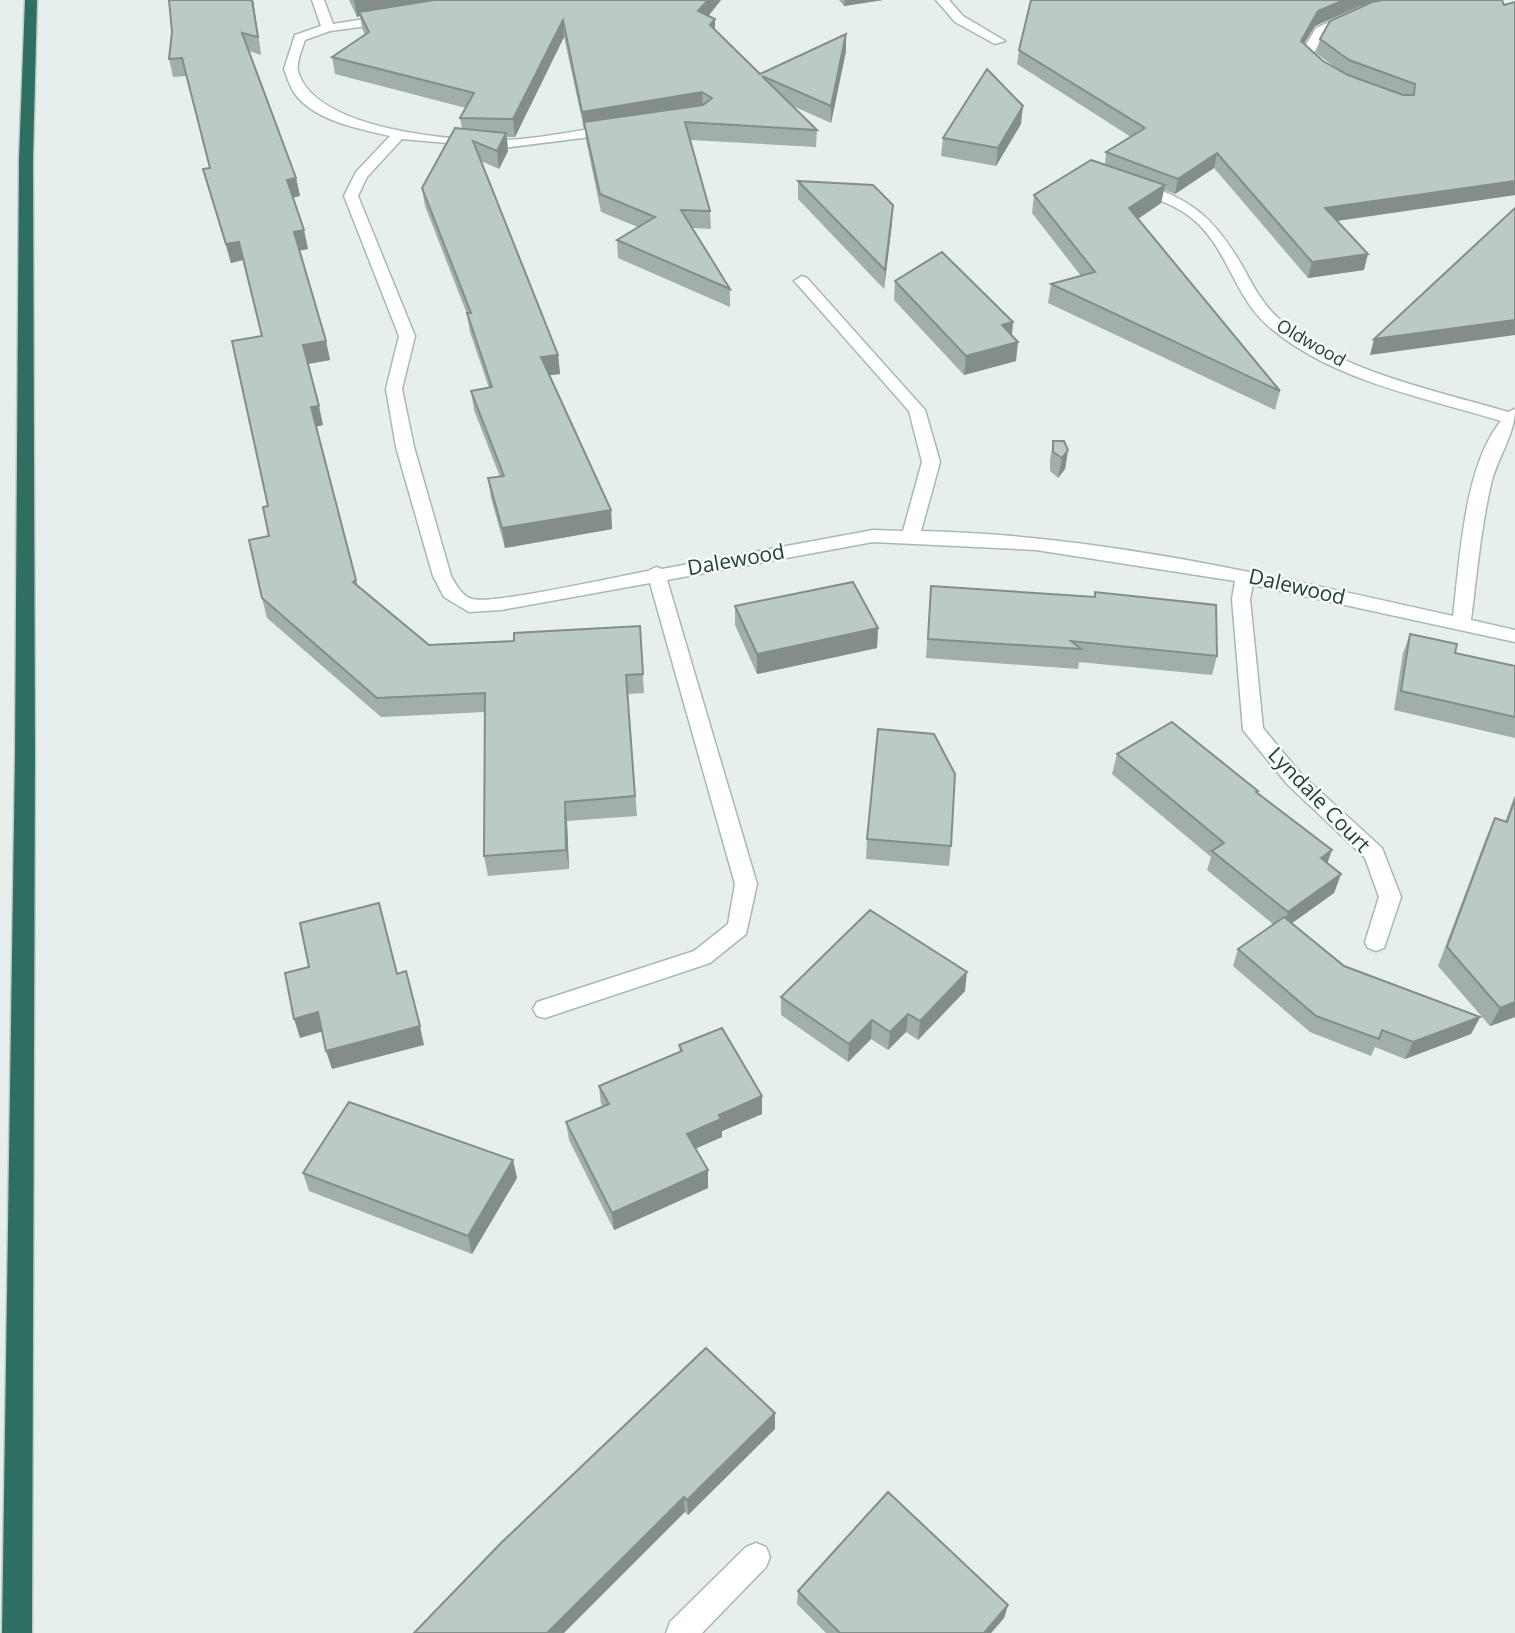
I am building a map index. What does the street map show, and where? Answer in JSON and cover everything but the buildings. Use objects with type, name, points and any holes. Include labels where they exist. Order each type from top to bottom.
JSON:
[{"type":"highway","points":[[17,1633],[26,727],[26,159],[31,0]]},
{"type":"street","points":[[318,0],[328,28]]},
{"type":"street","points":[[942,0],[959,19],[999,41]]},
{"type":"street","points":[[1338,78],[1316,66],[1306,55],[1320,31],[1364,11]]},
{"type":"street","points":[[402,17],[328,28],[299,37],[294,46],[290,70],[300,94],[322,112],[399,134],[504,144],[622,129]]},
{"type":"street","name":"Dalewood","points":[[399,134],[361,175],[351,196],[390,287],[407,336],[394,389],[405,446],[442,576],[451,593],[468,606],[501,604],[656,573],[873,536],[911,536],[1057,546],[1246,575],[1515,636]]},
{"type":"street","name":"Oldwood","points":[[1122,182],[1196,213],[1220,243],[1242,283],[1271,320],[1301,341],[1368,374],[1512,416],[1496,443],[1479,500],[1461,624]]},
{"type":"street","points":[[802,281],[917,410],[931,462],[911,536]]},
{"type":"street","points":[[545,1009],[702,957],[738,928],[746,884],[656,573]]},
{"type":"street","name":"Lyndale Court","points":[[1246,575],[1241,600],[1253,730],[1294,779],[1374,854],[1390,897],[1376,942]]},
{"type":"street","points":[[688,1631],[756,1557]]}]
